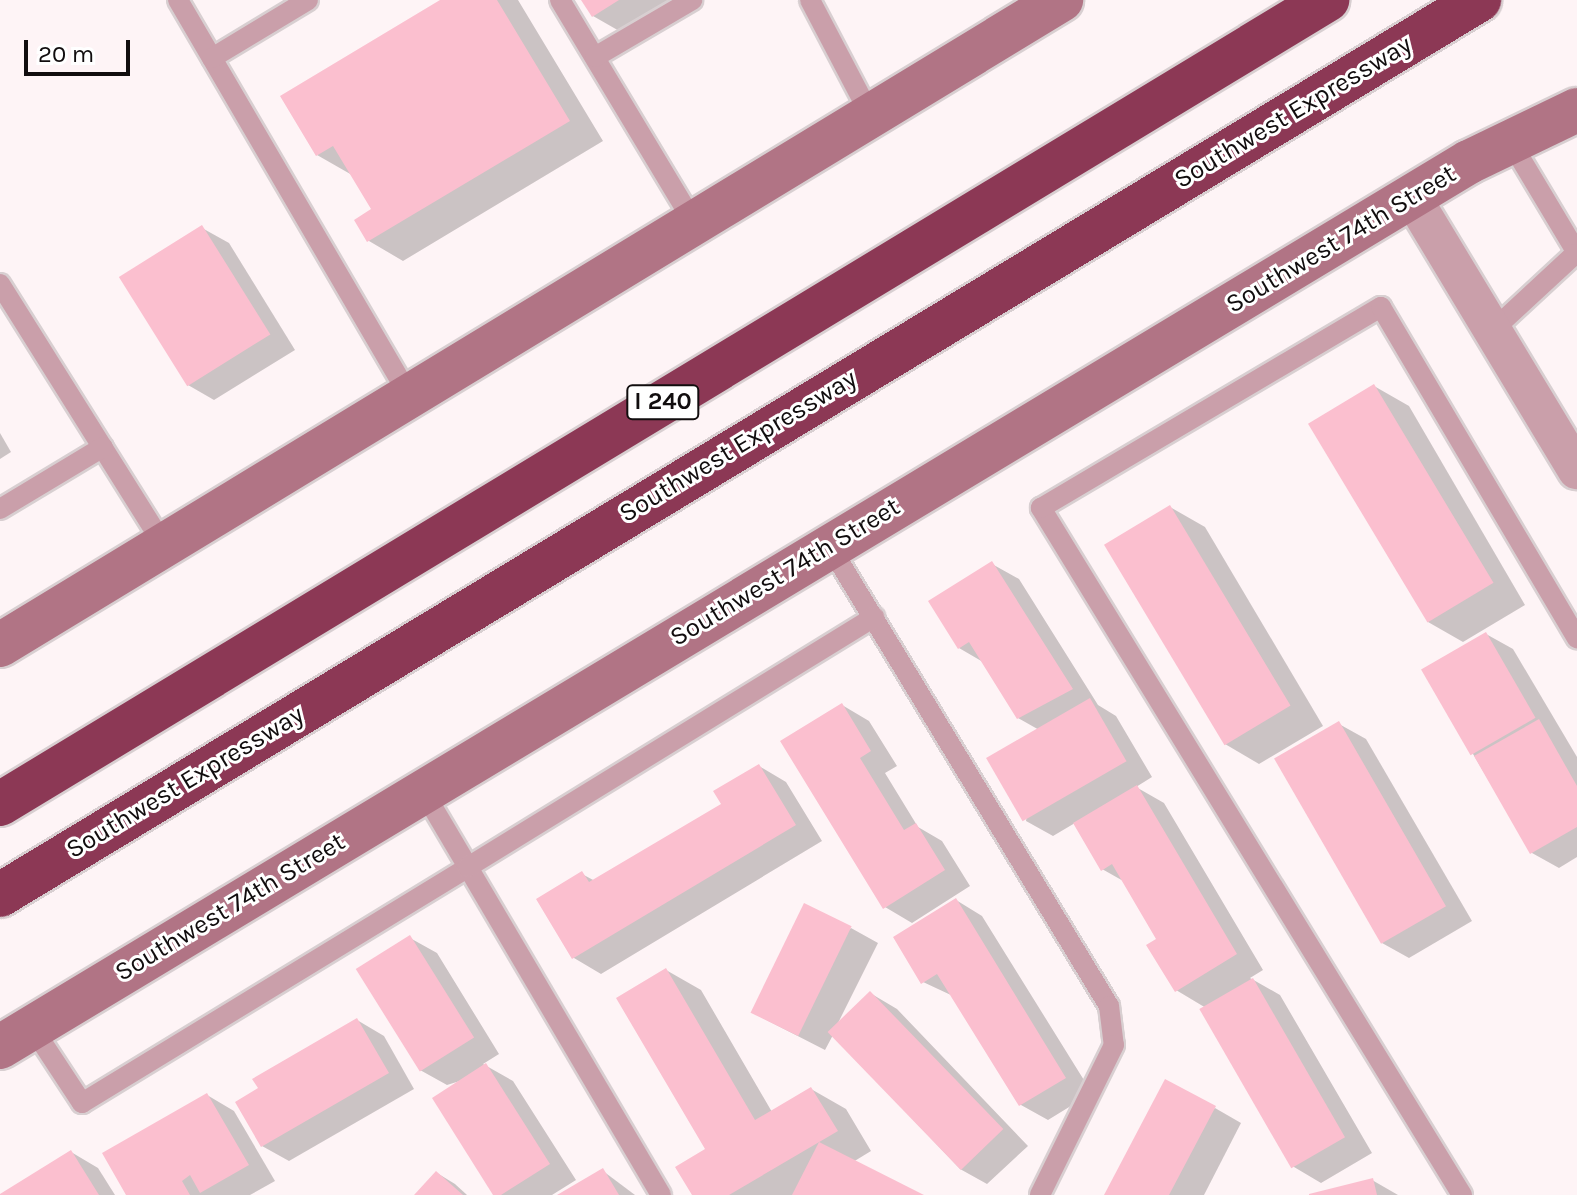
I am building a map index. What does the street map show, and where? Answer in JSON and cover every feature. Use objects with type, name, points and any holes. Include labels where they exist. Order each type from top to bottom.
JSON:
[{"type":"highway","name":"I 240","points":[[0,804],[1327,0]]},
{"type":"highway","name":"Southwest Expressway","points":[[0,895],[1479,0]]},
{"type":"main road","points":[[0,645],[1061,0]]},
{"type":"main road","name":"Southwest 74th Street","points":[[16,1037],[829,545],[1412,197],[1510,141],[1577,110]]},
{"type":"street","points":[[1412,197],[1577,470]]},
{"type":"lane","points":[[178,0],[409,396]]},
{"type":"lane","points":[[212,58],[308,0]]},
{"type":"lane","points":[[560,0],[694,223]]},
{"type":"lane","points":[[595,57],[692,0]]},
{"type":"lane","points":[[810,0],[871,116]]},
{"type":"lane","points":[[1493,330],[1576,254],[1510,141]]},
{"type":"lane","points":[[0,284],[164,545]]},
{"type":"lane","points":[[1462,1195],[1041,508],[1381,307],[1577,638]]},
{"type":"lane","points":[[0,509],[103,447]]},
{"type":"lane","points":[[829,545],[1109,1006],[1114,1045],[1040,1195]]},
{"type":"lane","points":[[16,1037],[82,1103],[874,617]]},
{"type":"lane","points":[[423,791],[661,1195]]},
{"type":"building","points":[[440,0],[497,0],[570,121],[367,242],[354,220],[371,209],[333,146],[316,156],[280,96]]},
{"type":"building","points":[[581,0],[619,0],[592,17]]},
{"type":"building","points":[[202,225],[270,334],[187,386],[119,277]]},
{"type":"building","points":[[1374,384],[1493,583],[1427,623],[1308,424]]},
{"type":"building","points":[[1170,505],[1291,706],[1225,745],[1104,545]]},
{"type":"building","points":[[992,561],[1073,689],[1017,719],[969,642],[958,649],[928,601]]},
{"type":"building","points":[[1486,632],[1536,718],[1471,755],[1421,670]]},
{"type":"building","points":[[1090,698],[1126,761],[1023,821],[986,758]]},
{"type":"building","points":[[842,703],[871,751],[860,758],[904,830],[916,823],[945,870],[883,909],[780,741]]},
{"type":"building","points":[[1539,719],[1577,786],[1577,827],[1530,854],[1474,756]]},
{"type":"building","points":[[1339,721],[1446,906],[1381,944],[1274,758]]},
{"type":"building","points":[[759,764],[796,825],[572,959],[536,899],[582,871],[589,882],[721,804],[713,791]]},
{"type":"building","points":[[1137,785],[1237,954],[1175,992],[1146,945],[1156,939],[1112,864],[1101,871],[1073,823]]},
{"type":"building","points":[[956,898],[1066,1078],[1019,1106],[937,974],[921,984],[893,937]]},
{"type":"building","points":[[804,903],[852,926],[798,1036],[751,1013]]},
{"type":"building","points":[[410,935],[474,1038],[420,1072],[356,969]]},
{"type":"building","points":[[666,968],[755,1120],[811,1087],[838,1131],[729,1195],[692,1195],[675,1167],[705,1149],[616,998]]},
{"type":"building","points":[[1253,978],[1345,1137],[1291,1168],[1199,1009]]},
{"type":"building","points":[[870,991],[1003,1129],[961,1170],[828,1032]]},
{"type":"building","points":[[357,1018],[389,1073],[261,1147],[235,1102],[258,1088],[252,1079]]},
{"type":"building","points":[[486,1063],[550,1164],[501,1195],[493,1195],[432,1098]]},
{"type":"building","points":[[1165,1079],[1216,1106],[1169,1195],[1104,1195]]},
{"type":"building","points":[[207,1093],[249,1165],[200,1193],[190,1175],[182,1181],[190,1195],[126,1195],[102,1153]]},
{"type":"building","points":[[819,1142],[924,1195],[792,1195]]},
{"type":"building","points":[[71,1150],[99,1195],[0,1195],[0,1194]]},
{"type":"building","points":[[603,1168],[619,1195],[557,1195]]},
{"type":"building","points":[[436,1171],[463,1195],[414,1195]]},
{"type":"building","points":[[1373,1178],[1377,1195],[1309,1195],[1309,1194]]}]
